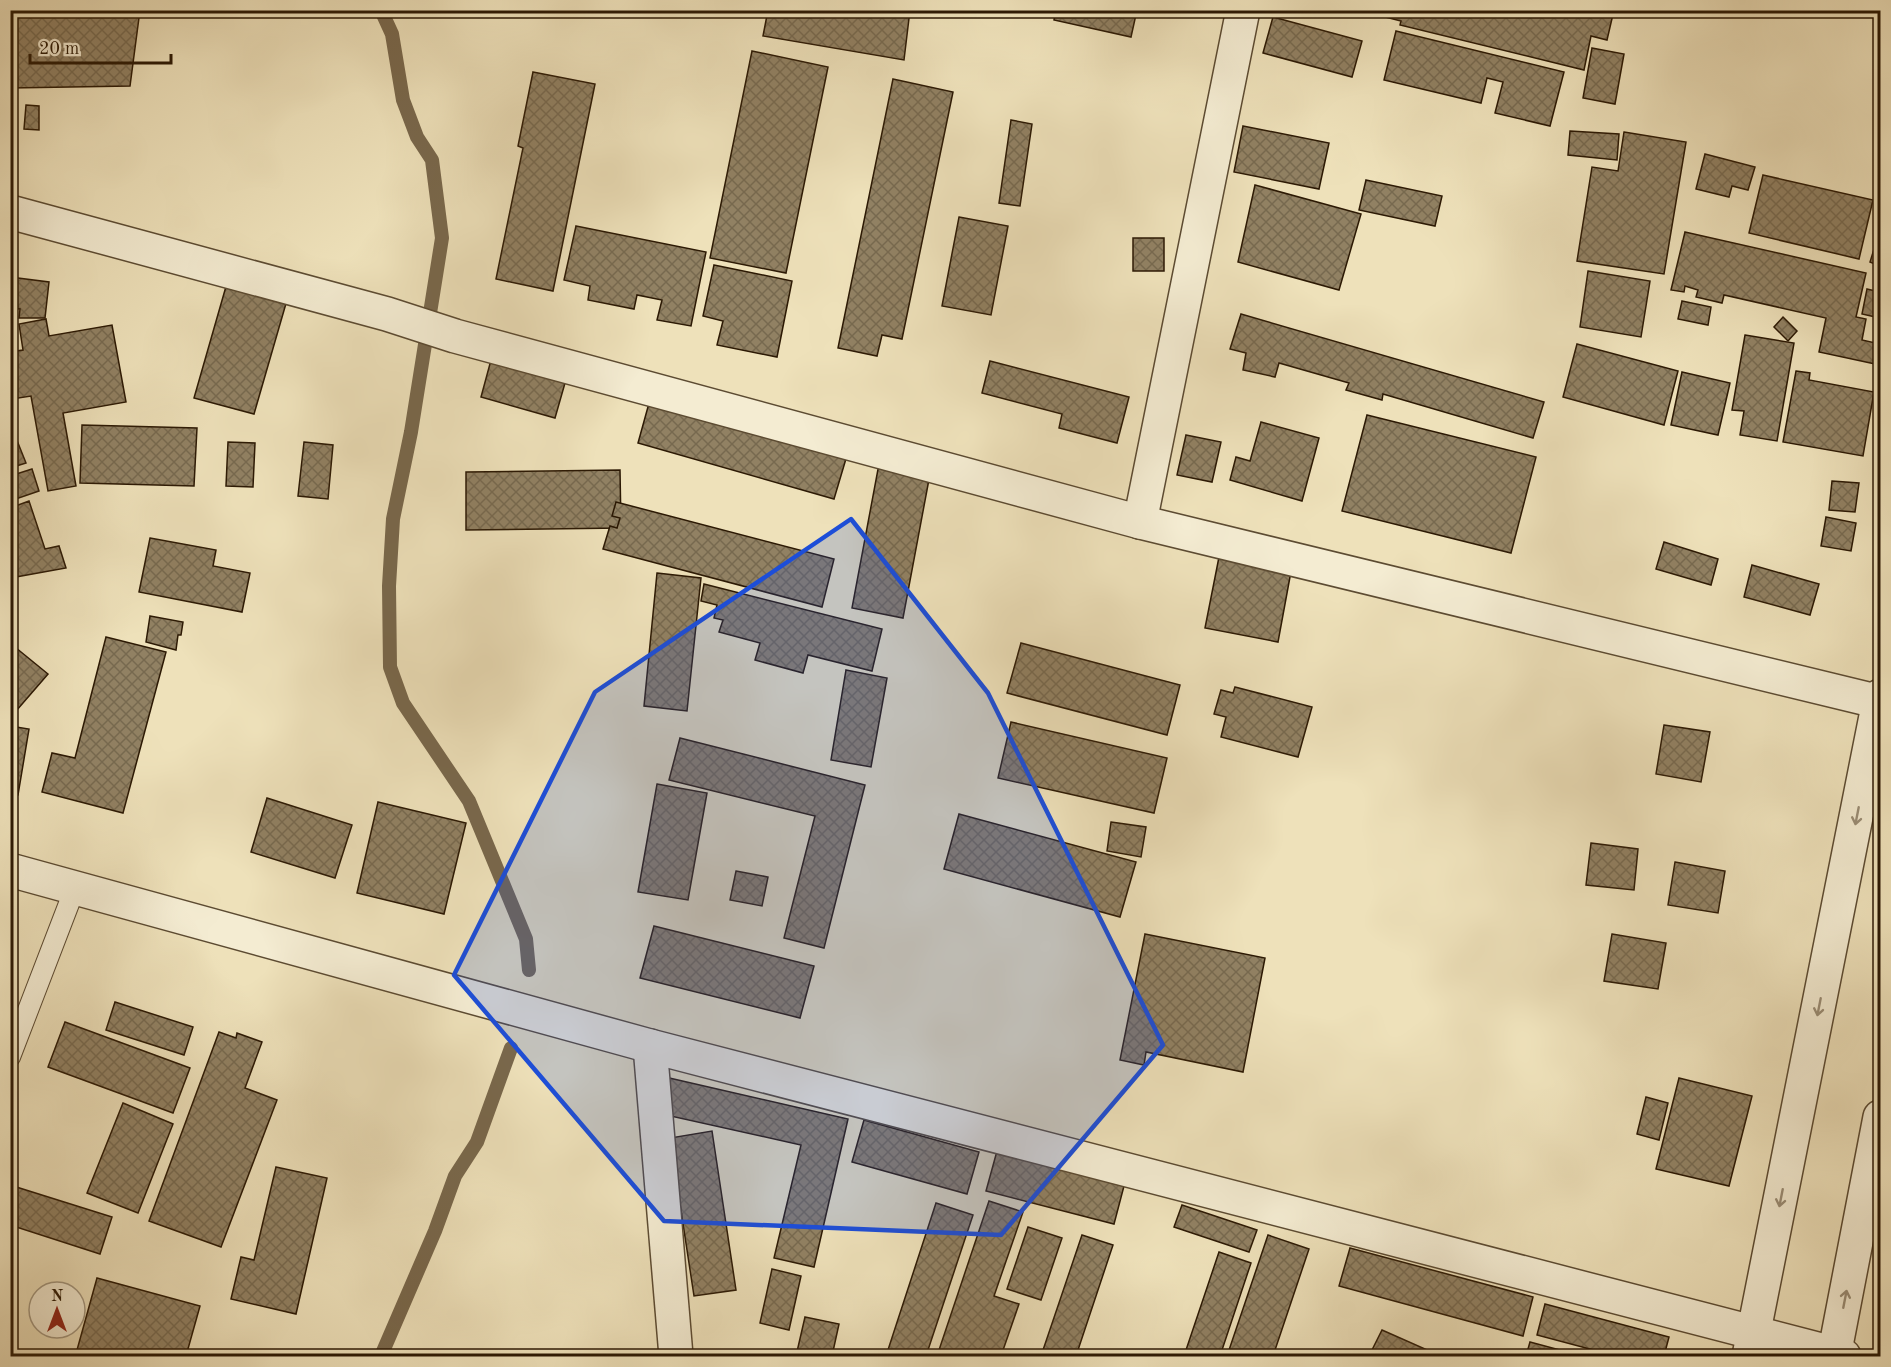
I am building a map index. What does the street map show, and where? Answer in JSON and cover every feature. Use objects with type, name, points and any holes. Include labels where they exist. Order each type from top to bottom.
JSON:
[{"type":"street","points":[[1140,522],[1243,10]]},
{"type":"street","points":[[10,212],[387,314],[455,336],[1140,522],[1880,700],[1752,1345]]},
{"type":"street","points":[[10,870],[1752,1345],[1838,1356],[1881,1117]]},
{"type":"street","points":[[650,1046],[676,1356]]},
{"type":"lane","points":[[10,1057],[75,888]]},
{"type":"highlighted area","points":[[851,519],[988,693],[1163,1045],[1001,1235],[664,1221],[454,975],[595,692]]},
{"type":"building","points":[[10,10],[140,10],[130,86],[10,88]]},
{"type":"building","points":[[768,10],[910,10],[904,60],[763,36]]},
{"type":"building","points":[[1056,10],[1137,10],[1131,37],[1054,20]]},
{"type":"building","points":[[1358,10],[1614,10],[1607,40],[1591,36],[1584,70],[1400,25],[1401,21]]},
{"type":"building","points":[[1273,17],[1362,41],[1352,77],[1263,53]]},
{"type":"building","points":[[1396,31],[1564,72],[1550,126],[1495,113],[1503,82],[1487,78],[1481,103],[1384,80]]},
{"type":"building","points":[[1592,48],[1624,54],[1615,104],[1583,98]]},
{"type":"building","points":[[752,51],[828,67],[786,273],[710,258]]},
{"type":"building","points":[[533,72],[595,84],[553,291],[496,279],[523,148],[518,146]]},
{"type":"building","points":[[893,79],[953,92],[902,339],[882,335],[877,356],[838,348]]},
{"type":"building","points":[[26,105],[39,106],[39,130],[24,129]]},
{"type":"building","points":[[1011,120],[1032,124],[1020,206],[999,203]]},
{"type":"building","points":[[1243,126],[1329,143],[1319,189],[1234,172]]},
{"type":"building","points":[[1570,131],[1619,134],[1617,160],[1568,155]]},
{"type":"building","points":[[1624,132],[1686,142],[1664,274],[1577,261],[1592,167],[1618,171]]},
{"type":"building","points":[[1705,154],[1755,167],[1748,190],[1732,186],[1729,197],[1696,189]]},
{"type":"building","points":[[1763,175],[1873,200],[1859,259],[1749,233]]},
{"type":"building","points":[[1366,180],[1442,196],[1435,226],[1359,210]]},
{"type":"building","points":[[1255,185],[1361,214],[1339,290],[1238,262]]},
{"type":"building","points":[[959,217],[1008,226],[991,315],[942,306]]},
{"type":"building","points":[[576,226],[706,252],[691,326],[657,320],[662,300],[637,295],[634,309],[588,300],[590,286],[564,280]]},
{"type":"building","points":[[1880,230],[1880,266],[1870,262]]},
{"type":"building","points":[[1685,232],[1866,273],[1856,317],[1866,319],[1862,340],[1880,344],[1880,365],[1819,352],[1826,318],[1724,295],[1722,303],[1696,297],[1698,290],[1685,286],[1684,292],[1671,290]]},
{"type":"building","points":[[1133,238],[1164,238],[1164,271],[1133,271]]},
{"type":"building","points":[[714,265],[792,281],[777,357],[717,345],[723,321],[703,316]]},
{"type":"building","points":[[1588,271],[1650,281],[1641,337],[1580,327]]},
{"type":"building","points":[[10,277],[49,282],[45,318],[19,318],[20,309],[10,308]]},
{"type":"building","points":[[227,283],[287,300],[254,414],[194,398]]},
{"type":"building","points":[[1867,289],[1880,292],[1880,318],[1862,314]]},
{"type":"building","points":[[1682,301],[1711,307],[1708,325],[1678,319]]},
{"type":"building","points":[[1241,314],[1544,402],[1533,438],[1383,394],[1382,400],[1346,390],[1349,383],[1279,363],[1275,377],[1243,370],[1246,353],[1230,349]]},
{"type":"building","points":[[1783,317],[1797,331],[1788,341],[1774,327]]},
{"type":"building","points":[[46,319],[49,336],[112,325],[126,402],[63,413],[76,486],[48,491],[31,396],[12,399],[10,388],[10,352],[23,350],[19,324]]},
{"type":"building","points":[[1745,335],[1794,343],[1777,441],[1740,435],[1744,411],[1732,410]]},
{"type":"building","points":[[1577,344],[1678,371],[1664,425],[1563,397]]},
{"type":"building","points":[[494,349],[569,369],[555,418],[481,397]]},
{"type":"building","points":[[990,361],[1129,397],[1117,443],[1059,428],[1062,414],[982,393]]},
{"type":"building","points":[[1796,371],[1810,373],[1809,380],[1874,392],[1863,456],[1783,442]]},
{"type":"building","points":[[1682,372],[1730,383],[1718,435],[1671,425]]},
{"type":"building","points":[[651,396],[848,452],[834,499],[638,443]]},
{"type":"building","points":[[1367,415],[1536,457],[1511,553],[1342,511]]},
{"type":"building","points":[[1261,422],[1319,438],[1302,501],[1230,480],[1236,457],[1250,461]]},
{"type":"building","points":[[10,423],[26,463],[10,468]]},
{"type":"building","points":[[82,425],[197,428],[194,486],[80,483]]},
{"type":"building","points":[[1186,435],[1221,442],[1212,482],[1177,475]]},
{"type":"building","points":[[228,442],[255,443],[253,487],[226,486]]},
{"type":"building","points":[[304,442],[333,445],[328,499],[298,496]]},
{"type":"building","points":[[879,464],[930,474],[903,618],[852,608]]},
{"type":"building","points":[[32,469],[39,491],[10,501],[10,476]]},
{"type":"building","points":[[620,470],[621,528],[466,530],[466,472]]},
{"type":"building","points":[[1832,481],[1859,483],[1855,512],[1829,510]]},
{"type":"building","points":[[29,501],[45,549],[59,546],[66,568],[10,578],[10,508]]},
{"type":"building","points":[[616,502],[834,559],[822,607],[603,549],[610,526],[617,528],[620,518],[612,516]]},
{"type":"building","points":[[1826,517],[1856,523],[1851,551],[1821,546]]},
{"type":"building","points":[[150,538],[216,550],[213,566],[250,573],[242,612],[139,592]]},
{"type":"building","points":[[1664,542],[1718,559],[1711,585],[1656,569]]},
{"type":"building","points":[[1220,552],[1292,566],[1278,642],[1205,628]]},
{"type":"building","points":[[1752,565],[1819,584],[1810,615],[1744,597]]},
{"type":"building","points":[[657,573],[701,578],[687,711],[644,706]]},
{"type":"building","points":[[704,584],[882,629],[872,671],[808,655],[803,673],[755,660],[760,643],[719,632],[723,620],[714,618],[717,605],[701,601]]},
{"type":"building","points":[[150,616],[183,622],[176,650],[146,642]]},
{"type":"building","points":[[106,637],[166,652],[123,813],[42,792],[52,753],[75,758]]},
{"type":"building","points":[[10,643],[48,674],[10,718]]},
{"type":"building","points":[[1021,643],[1180,685],[1167,735],[1007,693]]},
{"type":"building","points":[[846,670],[887,678],[871,767],[831,760]]},
{"type":"building","points":[[1235,687],[1312,707],[1298,757],[1221,737],[1226,717],[1214,714],[1221,690],[1233,693]]},
{"type":"building","points":[[1011,722],[1167,758],[1154,813],[998,778]]},
{"type":"building","points":[[1664,725],[1710,732],[1701,782],[1656,774]]},
{"type":"building","points":[[10,726],[29,729],[18,795],[10,794]]},
{"type":"building","points":[[680,738],[865,785],[824,948],[784,938],[815,816],[669,780]]},
{"type":"building","points":[[657,784],[707,793],[688,900],[638,892]]},
{"type":"building","points":[[267,798],[352,825],[335,878],[251,852]]},
{"type":"building","points":[[378,802],[466,823],[444,914],[357,893]]},
{"type":"building","points":[[959,814],[1136,862],[1120,917],[944,869]]},
{"type":"building","points":[[1111,822],[1146,827],[1141,857],[1107,851]]},
{"type":"building","points":[[1591,843],[1638,849],[1634,890],[1586,885]]},
{"type":"building","points":[[1675,862],[1725,871],[1718,913],[1668,905]]},
{"type":"building","points":[[736,871],[768,877],[762,906],[730,900]]},
{"type":"building","points":[[654,926],[814,966],[800,1018],[640,978]]},
{"type":"building","points":[[1145,934],[1265,958],[1243,1072],[1146,1052],[1144,1065],[1120,1060]]},
{"type":"building","points":[[1612,934],[1666,943],[1658,989],[1604,981]]},
{"type":"building","points":[[115,1002],[193,1027],[184,1055],[106,1030]]},
{"type":"building","points":[[65,1022],[190,1068],[173,1113],[48,1067]]},
{"type":"building","points":[[219,1032],[236,1038],[237,1033],[262,1042],[245,1088],[277,1100],[221,1247],[149,1221]]},
{"type":"building","points":[[665,1077],[848,1119],[814,1267],[774,1258],[801,1145],[657,1113]]},
{"type":"building","points":[[1679,1078],[1752,1096],[1729,1186],[1656,1169]]},
{"type":"building","points":[[1646,1097],[1668,1103],[1659,1140],[1637,1134]]},
{"type":"building","points":[[123,1103],[173,1124],[138,1213],[87,1193]]},
{"type":"building","points":[[864,1120],[979,1152],[967,1194],[852,1162]]},
{"type":"building","points":[[712,1131],[736,1290],[694,1296],[670,1138]]},
{"type":"building","points":[[997,1151],[1124,1186],[1114,1224],[986,1191]]},
{"type":"building","points":[[276,1167],[327,1178],[296,1314],[231,1299],[241,1257],[254,1260]]},
{"type":"building","points":[[10,1185],[112,1217],[100,1254],[10,1225]]},
{"type":"building","points":[[989,1201],[1023,1212],[994,1296],[1019,1304],[1001,1356],[937,1356]]},
{"type":"building","points":[[936,1203],[973,1215],[926,1356],[886,1356]]},
{"type":"building","points":[[1182,1205],[1257,1230],[1249,1252],[1174,1227]]},
{"type":"building","points":[[1028,1227],[1062,1238],[1041,1300],[1007,1289]]},
{"type":"building","points":[[1082,1235],[1113,1245],[1076,1356],[1041,1356]]},
{"type":"building","points":[[1268,1235],[1309,1249],[1273,1356],[1227,1356]]},
{"type":"building","points":[[1350,1248],[1533,1297],[1523,1336],[1339,1286]]},
{"type":"building","points":[[1219,1252],[1251,1263],[1220,1356],[1184,1356]]},
{"type":"building","points":[[772,1269],[801,1276],[789,1330],[760,1323]]},
{"type":"building","points":[[97,1278],[200,1306],[186,1356],[101,1356],[77,1350],[80,1340],[87,1340],[87,1314]]},
{"type":"building","points":[[1545,1304],[1669,1337],[1664,1356],[1616,1356],[1537,1335]]},
{"type":"building","points":[[805,1317],[839,1324],[832,1356],[796,1356]]},
{"type":"building","points":[[1382,1330],[1432,1352],[1430,1356],[1369,1356]]},
{"type":"building","points":[[1530,1342],[1560,1350],[1559,1356],[1526,1356]]},
{"type":"waterway","points":[[381,10],[392,34],[403,100],[417,137],[432,160],[442,238],[411,432],[393,519],[389,586],[390,667],[403,703],[469,801],[526,939],[529,970]]},
{"type":"waterway","points":[[381,1356],[435,1231],[455,1176],[477,1142],[511,1048]]}]
